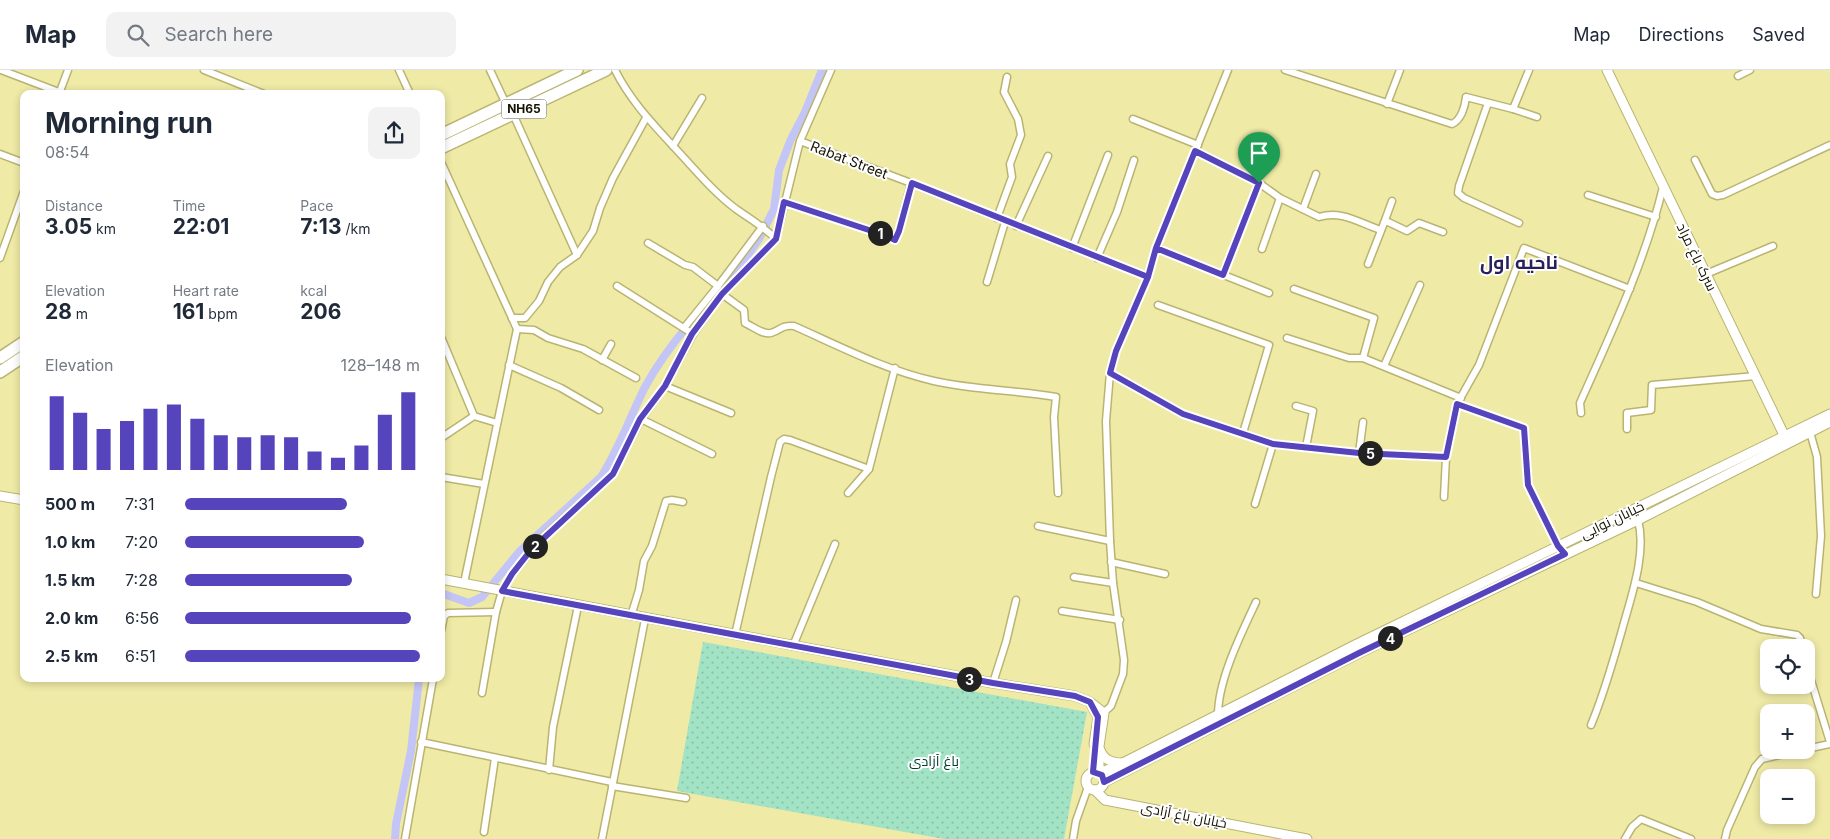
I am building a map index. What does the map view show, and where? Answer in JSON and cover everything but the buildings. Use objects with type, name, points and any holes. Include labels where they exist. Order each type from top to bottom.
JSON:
[{"type":"highway","name":"NH65","points":[[445,133],[577,70]]},
{"type":"highway","name":"NH65","points":[[445,146],[606,70]]},
{"type":"highway","points":[[0,358],[20,345]]},
{"type":"highway","points":[[0,372],[20,359]]},
{"type":"street","points":[[1,70],[53,90]]},
{"type":"street","points":[[62,90],[68,70]]},
{"type":"street","points":[[204,70],[254,90]]},
{"type":"street","points":[[399,70],[408,90]]},
{"type":"street","points":[[490,70],[506,104]]},
{"type":"street","points":[[615,70],[622,84],[646,118],[703,179],[736,208],[763,226],[776,239]]},
{"type":"street","points":[[482,693],[498,590],[531,550],[613,474],[640,419],[665,386],[692,334],[722,294],[776,239],[800,141],[831,70]]},
{"type":"street","points":[[1099,776],[1087,776],[1086,784],[1091,788],[1101,788],[1099,746],[1101,715],[1111,706],[1123,674],[1124,660],[1111,562],[1106,421],[1110,373],[1116,351],[1148,277],[1156,248],[1228,70]]},
{"type":"street","points":[[1285,70],[1452,124],[1457,122],[1465,105],[1466,97],[1537,117]]},
{"type":"street","points":[[1387,104],[1400,70]]},
{"type":"street","points":[[1513,109],[1529,70]]},
{"type":"street","name":"سرک باغ مراد","points":[[1606,70],[1786,439]]},
{"type":"street","points":[[1738,76],[1750,70]]},
{"type":"street","points":[[997,218],[1012,177],[1010,164],[1021,135],[1018,119],[1004,92],[1007,77]]},
{"type":"street","points":[[674,146],[702,98]]},
{"type":"street","points":[[1488,104],[1458,193],[1464,198],[1519,222]]},
{"type":"street","points":[[513,114],[577,254]]},
{"type":"street","points":[[512,318],[525,318],[539,301],[548,282],[560,267],[577,254],[593,231],[600,208],[613,178],[646,118]]},
{"type":"street","points":[[1133,119],[1197,148],[1259,183],[1280,198],[1319,217],[1330,214],[1342,216],[1381,230]]},
{"type":"street","name":"Rabat Street","points":[[800,141],[912,183],[1005,222],[1148,277]]},
{"type":"street","points":[[1695,160],[1712,194],[1717,196],[1723,195],[1830,145]]},
{"type":"street","points":[[0,154],[20,162]]},
{"type":"street","points":[[1072,248],[1108,155]]},
{"type":"street","points":[[1016,226],[1048,156]]},
{"type":"street","points":[[1098,258],[1117,212],[1134,160]]},
{"type":"street","points":[[445,171],[516,329],[464,584]]},
{"type":"street","points":[[1303,209],[1316,174]]},
{"type":"street","points":[[784,202],[895,240],[912,183]]},
{"type":"street","points":[[1223,275],[1259,183]]},
{"type":"street","points":[[1581,413],[1580,403],[1630,289],[1656,216],[1663,187]]},
{"type":"street","points":[[1588,195],[1656,216]]},
{"type":"street","points":[[1262,249],[1280,198]]},
{"type":"street","points":[[0,258],[20,202]]},
{"type":"street","points":[[1368,264],[1392,202]]},
{"type":"street","points":[[987,282],[1005,222]]},
{"type":"street","points":[[1384,222],[1389,222],[1407,231],[1419,223],[1443,232]]},
{"type":"street","points":[[684,328],[763,226]]},
{"type":"street","points":[[648,243],[685,265],[693,267],[718,286]]},
{"type":"street","points":[[1706,274],[1773,246]]},
{"type":"street","points":[[1156,248],[1269,293]]},
{"type":"street","points":[[1444,497],[1446,457],[1457,404],[1479,365],[1524,248],[1630,289]]},
{"type":"street","points":[[1384,366],[1420,285]]},
{"type":"street","points":[[617,286],[692,334]]},
{"type":"street","points":[[1294,289],[1374,318],[1363,358]]},
{"type":"street","points":[[722,294],[744,310],[745,322],[764,332],[771,333],[784,325],[794,326],[894,368],[932,380],[969,387],[1056,396],[1054,417],[1058,493]]},
{"type":"street","points":[[1158,304],[1269,345],[1243,433]]},
{"type":"street","points":[[516,329],[534,330],[548,338],[583,349],[636,378]]},
{"type":"street","points":[[1287,338],[1348,358],[1363,358],[1461,398]]},
{"type":"street","points":[[602,360],[611,344]]},
{"type":"street","points":[[445,347],[474,416]]},
{"type":"street","points":[[509,365],[561,388],[600,410]]},
{"type":"street","points":[[848,493],[869,469],[894,368]]},
{"type":"street","points":[[1110,373],[1183,414],[1273,444],[1359,453],[1446,457]]},
{"type":"street","points":[[1627,429],[1627,413],[1651,410],[1651,388],[1654,385],[1756,376]]},
{"type":"street","points":[[665,386],[731,413]]},
{"type":"street","points":[[1457,404],[1524,428],[1528,485],[1558,546],[1565,554]]},
{"type":"street","points":[[1296,406],[1313,411],[1306,447]]},
{"type":"street","name":"خیابان نوایی","points":[[1099,776],[1638,520],[1830,414]]},
{"type":"street","points":[[474,416],[497,423]]},
{"type":"street","points":[[445,435],[474,416]]},
{"type":"street","points":[[640,419],[712,454]]},
{"type":"street","points":[[1359,453],[1363,422]]},
{"type":"street","name":"خیابان نوایی","points":[[1099,776],[1355,645],[1558,546],[1786,439],[1810,432],[1830,422]]},
{"type":"street","points":[[1810,432],[1817,457],[1820,536],[1816,594]]},
{"type":"street","points":[[735,635],[780,442],[784,439],[790,440],[869,469]]},
{"type":"street","points":[[1255,504],[1273,444]]},
{"type":"street","points":[[445,478],[484,484]]},
{"type":"street","points":[[0,496],[20,499]]},
{"type":"street","points":[[632,616],[644,562],[652,546],[666,501],[682,502]]},
{"type":"street","points":[[1591,725],[1604,693],[1636,583],[1642,533],[1638,520]]},
{"type":"street","points":[[1038,526],[1110,541]]},
{"type":"street","points":[[793,646],[835,544]]},
{"type":"street","points":[[1111,562],[1166,574]]},
{"type":"street","points":[[1074,577],[1113,583]]},
{"type":"street","points":[[445,580],[993,683],[1075,696],[1090,702],[1101,715],[1099,776]]},
{"type":"street","points":[[1636,583],[1697,602],[1761,629],[1797,635],[1800,639]]},
{"type":"street","points":[[993,683],[1006,642],[1016,600]]},
{"type":"street","points":[[1218,715],[1218,702],[1222,687],[1241,634],[1256,602]]},
{"type":"street","points":[[549,770],[553,728],[578,606]]},
{"type":"street","points":[[1062,611],[1120,620]]},
{"type":"street","points":[[445,615],[448,613],[496,612]]},
{"type":"street","points":[[602,839],[645,618]]},
{"type":"street","points":[[405,839],[432,682]]},
{"type":"street","points":[[1815,694],[1830,743],[1815,747]]},
{"type":"street","points":[[421,742],[612,784],[686,798]]},
{"type":"street","points":[[1099,746],[1101,754],[1106,759],[1112,762],[1124,763]]},
{"type":"street","points":[[484,832],[495,758]]},
{"type":"street","points":[[1725,839],[1727,830],[1755,767],[1762,759]]},
{"type":"street","points":[[1072,839],[1076,821],[1091,788]]},
{"type":"street","name":"خیابان باغ آزادی","points":[[1091,788],[1105,800],[1307,839]]},
{"type":"street","points":[[1625,839],[1632,827],[1641,819],[1691,839]]},
{"type":"green space","name":"باغ آزادی","points":[[703,642],[1087,712],[1064,839],[944,839],[677,791]]},
{"type":"waterway","points":[[728,276],[748,255],[759,239],[774,209],[779,170],[822,70]]},
{"type":"waterway","points":[[445,594],[469,603],[482,597],[519,552],[601,477],[650,379],[689,324]]},
{"type":"waterway","points":[[395,839],[396,824],[411,751],[419,682]]},
{"type":"district","name":"ناحیه اول","points":[[1519,262]]},
{"type":"route","points":[[1259,183],[1195,151],[1156,248],[1148,277],[1116,351],[1110,373],[1183,414],[1273,444],[1359,453],[1446,457],[1457,404],[1524,428],[1528,485],[1558,546],[1565,554],[1359,653],[1118,773],[1104,782],[1102,775],[1093,772],[1098,717],[1090,702],[1075,696],[993,683],[502,591],[512,574],[542,538],[613,474],[640,419],[665,386],[692,334],[722,294],[776,239],[784,202],[895,240],[912,183],[1005,222],[1148,277],[1156,248],[1223,275],[1259,183]]}]
